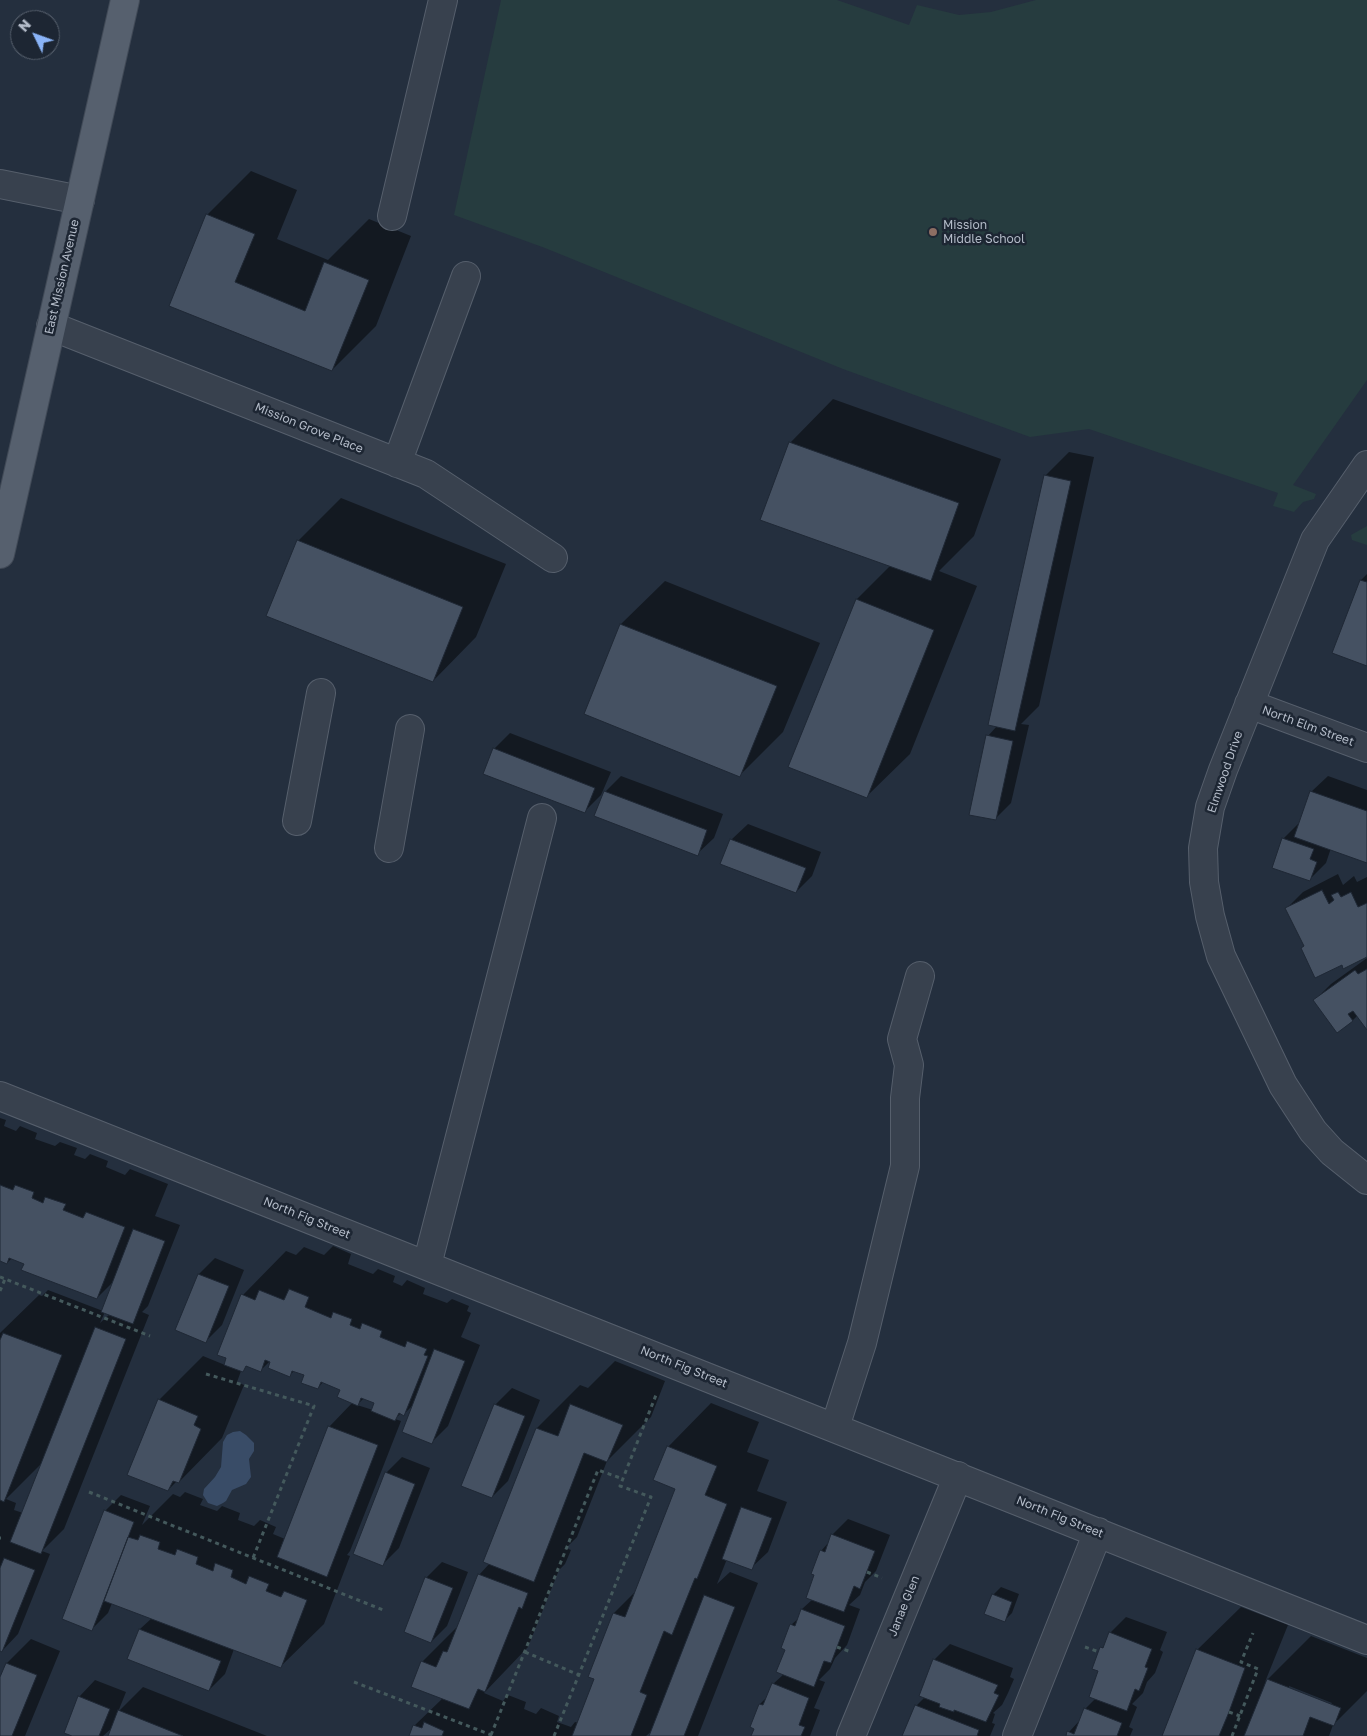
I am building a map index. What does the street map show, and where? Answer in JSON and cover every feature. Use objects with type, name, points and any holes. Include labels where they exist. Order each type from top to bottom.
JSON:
[{"type":"main road","name":"East Mission Avenue","points":[[0,554],[125,0]]},
{"type":"street","points":[[392,216],[443,0]]},
{"type":"street","points":[[0,184],[80,200]]},
{"type":"street","points":[[397,463],[466,276]]},
{"type":"street","name":"Mission Grove Place","points":[[51,326],[426,474],[553,558]]},
{"type":"street","name":"Elmwood Drive","points":[[1367,464],[1314,540],[1223,770],[1209,814],[1203,848],[1204,882],[1210,916],[1221,956],[1282,1084],[1313,1131],[1332,1152],[1367,1180]]},
{"type":"street","points":[[297,821],[321,693]]},
{"type":"street","name":"North Elm Street","points":[[1249,704],[1367,748]]},
{"type":"street","points":[[388,848],[410,729]]},
{"type":"street","points":[[427,1265],[542,818]]},
{"type":"street","points":[[835,1427],[862,1343],[905,1166],[905,1098],[909,1065],[902,1039],[920,976]]},
{"type":"street","name":"North Fig Street","points":[[0,1096],[1367,1640]]},
{"type":"street","name":"Janae Glen","points":[[851,1736],[958,1476]]},
{"type":"street","points":[[1017,1736],[1098,1532]]},
{"type":"path","points":[[0,1277],[150,1336]]},
{"type":"path","points":[[0,1291],[5,1279]]},
{"type":"path","points":[[206,1374],[314,1406],[253,1558]]},
{"type":"path","points":[[554,1736],[651,1497],[620,1486],[656,1395]]},
{"type":"path","points":[[354,1682],[493,1736],[598,1470],[623,1479]]},
{"type":"path","points":[[89,1492],[383,1610]]},
{"type":"path","points":[[867,1572],[887,1580]]},
{"type":"path","points":[[1232,1736],[1258,1669],[1241,1662],[1253,1633]]},
{"type":"path","points":[[1082,1646],[1099,1652]]},
{"type":"path","points":[[837,1647],[857,1654]]},
{"type":"path","points":[[525,1652],[579,1675]]},
{"type":"path","points":[[1229,1712],[1240,1716]]},
{"type":"green space","name":"Mission Middle School","points":[[501,0],[837,0],[909,25],[917,5],[959,15],[991,12],[1036,0],[1367,0],[1367,380],[1293,485],[1316,494],[1314,499],[1303,502],[1294,512],[1273,506],[1278,493],[1089,429],[1030,437],[843,369],[545,248],[454,215]]},
{"type":"green space","points":[[1367,526],[1367,545],[1352,540],[1351,535]]},
{"type":"water","points":[[240,1431],[254,1443],[254,1451],[249,1459],[251,1477],[246,1484],[232,1490],[223,1503],[217,1506],[208,1503],[203,1495],[204,1489],[221,1467],[223,1442],[227,1435]]},
{"type":"building","points":[[206,214],[255,234],[235,282],[305,311],[324,262],[369,280],[332,371],[169,306]]},
{"type":"building","points":[[789,442],[959,503],[931,581],[760,520]]},
{"type":"building","points":[[1044,475],[1071,481],[1015,731],[988,725]]},
{"type":"building","points":[[297,540],[463,607],[433,682],[266,616]]},
{"type":"building","points":[[1360,580],[1367,582],[1367,666],[1332,653]]},
{"type":"building","points":[[856,599],[934,630],[867,798],[788,767]]},
{"type":"building","points":[[620,624],[777,686],[740,777],[584,714]]},
{"type":"building","points":[[986,735],[1013,741],[996,820],[969,815]]},
{"type":"building","points":[[493,748],[595,788],[585,813],[483,774]]},
{"type":"building","points":[[604,791],[707,830],[698,856],[594,816]]},
{"type":"building","points":[[1310,791],[1367,811],[1367,863],[1294,837]]},
{"type":"building","points":[[1282,838],[1314,849],[1310,859],[1317,862],[1310,881],[1272,868]]},
{"type":"building","points":[[730,839],[806,868],[796,893],[720,864]]},
{"type":"building","points":[[1322,890],[1329,904],[1334,900],[1331,895],[1338,892],[1341,897],[1351,892],[1358,907],[1367,903],[1367,957],[1343,969],[1342,965],[1315,978],[1301,948],[1304,946],[1285,908]]},
{"type":"building","points":[[1367,969],[1367,1030],[1353,1011],[1348,1014],[1353,1021],[1337,1033],[1313,1000],[1355,970],[1358,974]]},
{"type":"building","points":[[0,1185],[13,1190],[15,1185],[34,1192],[32,1198],[43,1203],[45,1197],[66,1204],[63,1210],[83,1218],[86,1212],[125,1227],[97,1299],[21,1270],[24,1264],[9,1258],[7,1264],[0,1261]]},
{"type":"building","points":[[133,1229],[165,1241],[133,1324],[101,1312]]},
{"type":"building","points":[[198,1274],[229,1286],[206,1343],[175,1330]]},
{"type":"building","points":[[289,1289],[309,1297],[305,1307],[331,1318],[333,1312],[352,1319],[350,1325],[360,1329],[362,1323],[382,1331],[380,1337],[405,1347],[407,1341],[427,1349],[424,1355],[428,1356],[404,1416],[399,1413],[395,1421],[371,1411],[374,1403],[361,1398],[358,1406],[337,1397],[340,1390],[321,1382],[318,1389],[301,1383],[304,1375],[292,1371],[290,1377],[268,1368],[270,1362],[265,1360],[261,1372],[246,1366],[243,1372],[224,1365],[226,1358],[217,1355],[241,1294],[255,1300],[259,1290],[284,1300]]},
{"type":"building","points":[[95,1327],[126,1339],[41,1554],[10,1542]]},
{"type":"building","points":[[3,1333],[62,1355],[4,1502],[0,1500],[0,1340]]},
{"type":"building","points":[[434,1349],[465,1361],[432,1444],[402,1432]]},
{"type":"building","points":[[158,1399],[198,1416],[194,1425],[201,1429],[179,1483],[173,1481],[168,1491],[127,1475]]},
{"type":"building","points":[[494,1404],[525,1416],[492,1498],[461,1486]]},
{"type":"building","points":[[570,1404],[623,1425],[607,1462],[584,1453],[534,1582],[483,1562],[536,1428],[558,1436]]},
{"type":"building","points":[[328,1426],[378,1445],[327,1577],[277,1557]]},
{"type":"building","points":[[667,1446],[717,1466],[705,1495],[727,1504],[672,1635],[664,1631],[640,1692],[647,1695],[631,1736],[572,1736],[594,1679],[588,1677],[613,1613],[625,1617],[675,1489],[653,1480]]},
{"type":"building","points":[[385,1472],[415,1484],[383,1566],[353,1554]]},
{"type":"building","points":[[741,1507],[772,1518],[752,1570],[722,1559]]},
{"type":"building","points":[[104,1510],[134,1522],[92,1631],[62,1619]]},
{"type":"building","points":[[831,1534],[875,1551],[860,1589],[854,1586],[844,1612],[806,1598],[814,1575],[811,1574],[820,1550],[825,1552]]},
{"type":"building","points":[[140,1535],[160,1542],[158,1549],[175,1555],[177,1549],[198,1557],[196,1564],[213,1571],[215,1563],[233,1570],[231,1577],[246,1584],[249,1576],[269,1584],[266,1591],[281,1597],[284,1591],[307,1600],[281,1668],[104,1601],[128,1537],[138,1540]]},
{"type":"building","points":[[4,1558],[35,1570],[2,1652],[0,1651],[0,1568]]},
{"type":"building","points":[[478,1574],[528,1593],[522,1609],[519,1607],[485,1692],[478,1689],[469,1709],[411,1687],[421,1661],[436,1667],[443,1651],[447,1652]]},
{"type":"building","points":[[425,1577],[453,1588],[431,1643],[404,1632]]},
{"type":"building","points":[[992,1594],[1012,1602],[1005,1622],[984,1614]]},
{"type":"building","points":[[704,1595],[735,1607],[684,1736],[649,1736]]},
{"type":"building","points":[[801,1609],[845,1626],[831,1663],[824,1661],[814,1687],[776,1672],[785,1650],[781,1648],[790,1624],[795,1626]]},
{"type":"building","points":[[139,1629],[221,1661],[209,1691],[127,1659]]},
{"type":"building","points":[[1109,1632],[1152,1649],[1145,1667],[1148,1668],[1139,1691],[1135,1689],[1127,1711],[1089,1697],[1098,1671],[1092,1669],[1100,1647],[1103,1648]]},
{"type":"building","points":[[1196,1649],[1245,1668],[1229,1712],[1219,1736],[1162,1736]]},
{"type":"building","points":[[933,1659],[998,1685],[994,1693],[999,1695],[986,1722],[954,1710],[954,1712],[939,1707],[940,1704],[919,1696]]},
{"type":"building","points":[[6,1663],[37,1675],[12,1736],[0,1736],[0,1677]]},
{"type":"building","points":[[1267,1679],[1341,1708],[1334,1726],[1310,1717],[1303,1736],[1244,1736]]},
{"type":"building","points":[[772,1683],[809,1698],[799,1725],[805,1727],[801,1736],[751,1736],[754,1729],[750,1727],[759,1704],[763,1705]]},
{"type":"building","points":[[78,1696],[110,1709],[99,1736],[72,1736],[64,1733]]},
{"type":"building","points":[[915,1705],[979,1730],[977,1736],[902,1736]]},
{"type":"building","points":[[1084,1708],[1122,1723],[1117,1736],[1066,1736],[1067,1731],[1074,1734]]},
{"type":"building","points":[[118,1710],[183,1736],[108,1736]]},
{"type":"building","points":[[424,1722],[444,1731],[442,1736],[409,1736],[413,1725],[422,1728]]},
{"type":"place","name":"Mission Middle School","points":[[933,232]]}]
